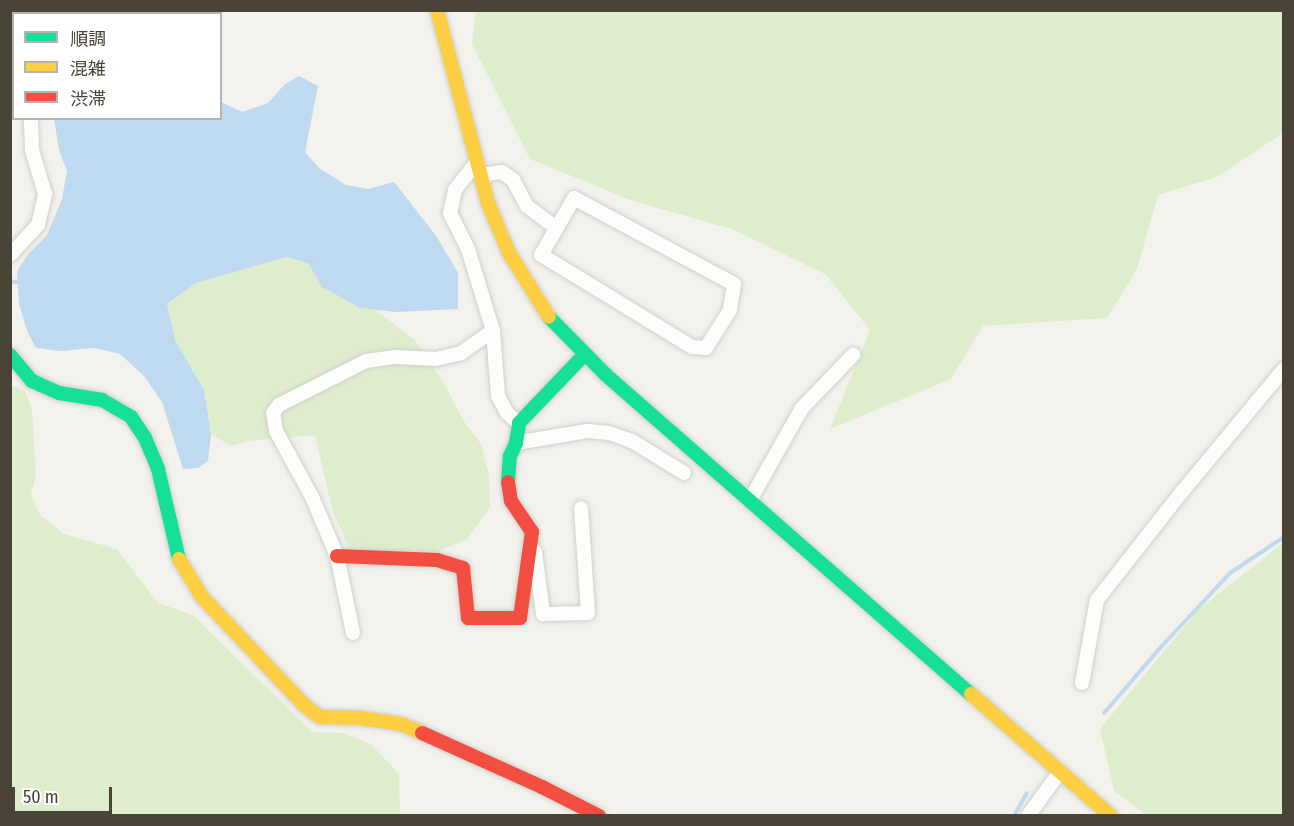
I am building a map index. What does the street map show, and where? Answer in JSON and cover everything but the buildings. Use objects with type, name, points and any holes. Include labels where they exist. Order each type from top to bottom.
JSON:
[{"type":"street","points":[[437,10],[478,169],[509,253],[544,312],[606,375],[1111,816]]},
{"type":"street","points":[[10,255],[38,225],[45,194],[32,150],[31,120]]},
{"type":"street","points":[[519,423],[507,413],[498,396],[493,331],[468,249],[450,213],[454,190],[478,169],[502,172],[513,180],[527,206],[556,228]]},
{"type":"street","points":[[574,198],[734,284],[730,310],[706,348],[692,347],[541,255],[556,228],[574,198]]},
{"type":"street","points":[[353,633],[337,556],[312,497],[276,431],[273,413],[279,405],[366,361],[396,357],[444,357],[461,353],[493,331]]},
{"type":"street","points":[[581,508],[588,613],[543,614],[532,532],[511,501],[508,485],[510,456],[516,443],[519,423],[585,354]]},
{"type":"street","points":[[750,500],[802,408],[853,355]]},
{"type":"street","points":[[10,356],[32,381],[59,393],[102,400],[131,417],[145,438],[158,469],[176,554],[191,579],[202,597],[304,705],[320,717],[360,718],[401,724],[542,787],[599,816]]},
{"type":"street","points":[[1082,683],[1097,600],[1181,493],[1284,369]]},
{"type":"street","points":[[516,443],[573,433],[609,433],[632,441],[684,473]]},
{"type":"street","points":[[337,556],[427,559],[463,568],[468,618],[520,618],[532,532]]},
{"type":"street","points":[[1028,816],[1059,772]]},
{"type":"green space","points":[[476,10],[1283,11],[1283,133],[1217,177],[1158,195],[1137,269],[1107,318],[983,326],[951,379],[830,429],[870,330],[825,274],[732,229],[633,201],[530,159],[472,44]]},
{"type":"green space","points":[[286,257],[308,263],[322,287],[360,308],[376,310],[415,340],[445,385],[463,420],[481,444],[489,475],[490,507],[467,539],[432,554],[349,549],[332,509],[315,435],[249,441],[231,446],[211,434],[204,390],[175,340],[166,304],[196,283]]},
{"type":"green space","points":[[10,385],[25,391],[32,410],[36,476],[31,495],[40,515],[64,534],[117,549],[158,603],[193,615],[312,732],[343,733],[371,744],[399,774],[400,815],[11,815]]},
{"type":"green space","points":[[1283,543],[1283,815],[1146,815],[1114,791],[1100,729],[1198,610]]},
{"type":"water","points":[[42,11],[219,11],[219,12]]},
{"type":"water","points":[[299,76],[318,86],[305,152],[319,168],[346,185],[368,189],[394,182],[437,237],[458,273],[458,309],[396,312],[360,308],[322,287],[308,263],[286,257],[196,283],[167,304],[175,340],[204,390],[211,434],[208,461],[198,468],[183,469],[162,402],[144,376],[120,354],[95,348],[60,351],[36,348],[27,331],[19,303],[17,271],[29,253],[47,235],[62,199],[67,171],[59,150],[54,120],[222,120],[222,102],[242,112],[268,103],[285,84]]},
{"type":"waterway","points":[[10,281],[21,283]]},
{"type":"waterway","points":[[1104,713],[1230,573],[1284,537]]},
{"type":"waterway","points":[[1014,816],[1027,793]]},
{"type":"traffic: fast","points":[[549,317],[606,375],[971,694]]},
{"type":"traffic: fast","points":[[508,482],[510,456],[516,443],[519,423],[585,354]]},
{"type":"traffic: fast","points":[[10,355],[32,381],[59,393],[102,400],[131,417],[145,438],[158,469],[179,559]]},
{"type":"traffic: slow","points":[[437,10],[488,203],[509,253],[549,317]]},
{"type":"traffic: slow","points":[[179,559],[202,597],[304,705],[320,717],[360,718],[401,724],[422,733]]},
{"type":"traffic: slow","points":[[971,694],[1111,816]]},
{"type":"traffic: jam","points":[[337,556],[437,560],[463,568],[468,618],[520,618],[532,532],[511,501],[508,482]]},
{"type":"traffic: jam","points":[[422,733],[542,787],[599,816]]}]
